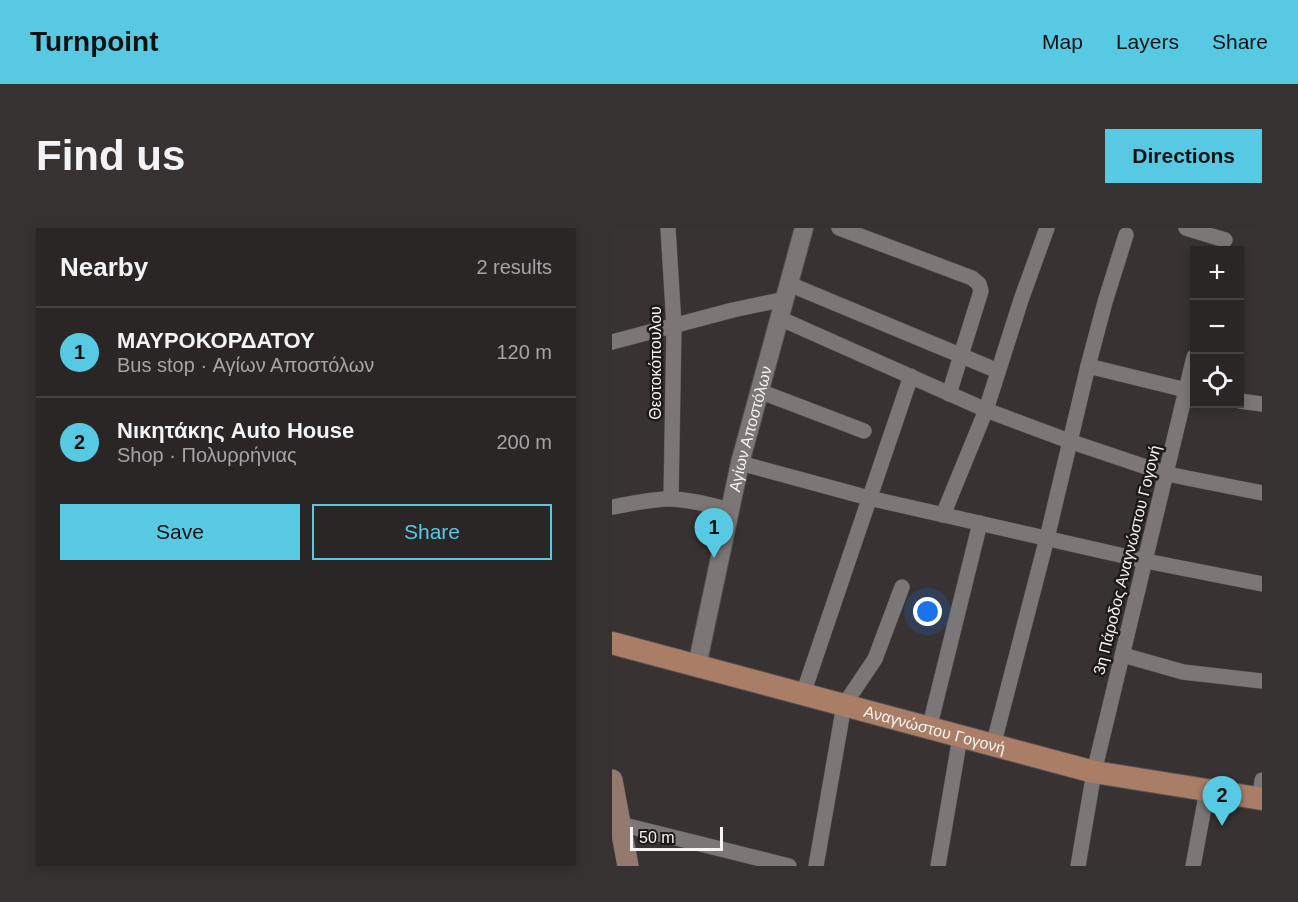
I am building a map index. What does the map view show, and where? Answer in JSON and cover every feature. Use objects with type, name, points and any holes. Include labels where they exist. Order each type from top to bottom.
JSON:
[{"type":"main road","name":"Αναγνώστου Γογονή","points":[[612,643],[1094,772],[1207,791],[1261,793]]},
{"type":"main road","points":[[612,780],[628,866]]},
{"type":"street","name":"Θεοτοκόπουλου","points":[[668,228],[674,326],[671,499]]},
{"type":"street","name":"Αγίων Αποστόλων","points":[[696,666],[740,463],[804,228]]},
{"type":"street","points":[[839,228],[977,281],[981,291],[949,394]]},
{"type":"street","points":[[943,515],[986,410],[1047,228]]},
{"type":"street","points":[[1186,228],[1226,240]]},
{"type":"street","points":[[993,746],[1047,538],[1088,366],[1126,235]]},
{"type":"street","points":[[612,342],[733,310],[787,291],[998,371]]},
{"type":"street","points":[[779,318],[986,410],[1069,441],[1167,474],[1262,493]]},
{"type":"street","points":[[1088,366],[1190,391]]},
{"type":"street","points":[[803,694],[911,376]]},
{"type":"street","points":[[759,391],[864,431]]},
{"type":"street","name":"3η Πάροδος Αναγνώστου Γογονή","points":[[1078,866],[1094,772],[1167,474],[1190,391]]},
{"type":"street","points":[[1244,401],[1262,404]]},
{"type":"street","points":[[740,463],[869,498],[1146,561],[1262,584]]},
{"type":"street","points":[[612,507],[671,499],[730,510]]},
{"type":"street","points":[[929,729],[980,523]]},
{"type":"street","points":[[816,866],[844,705],[875,659],[902,587]]},
{"type":"street","points":[[1123,655],[1184,672],[1262,681]]},
{"type":"street","points":[[938,866],[960,737]]},
{"type":"street","points":[[1193,866],[1207,791]]},
{"type":"street","points":[[620,824],[789,866]]},
{"type":"place","name":"ΜΑΥΡΟΚΟΡΔΑΤΟΥ","points":[[714,558]]},
{"type":"place","name":"Νικητάκης Auto House","points":[[1222,826]]}]
